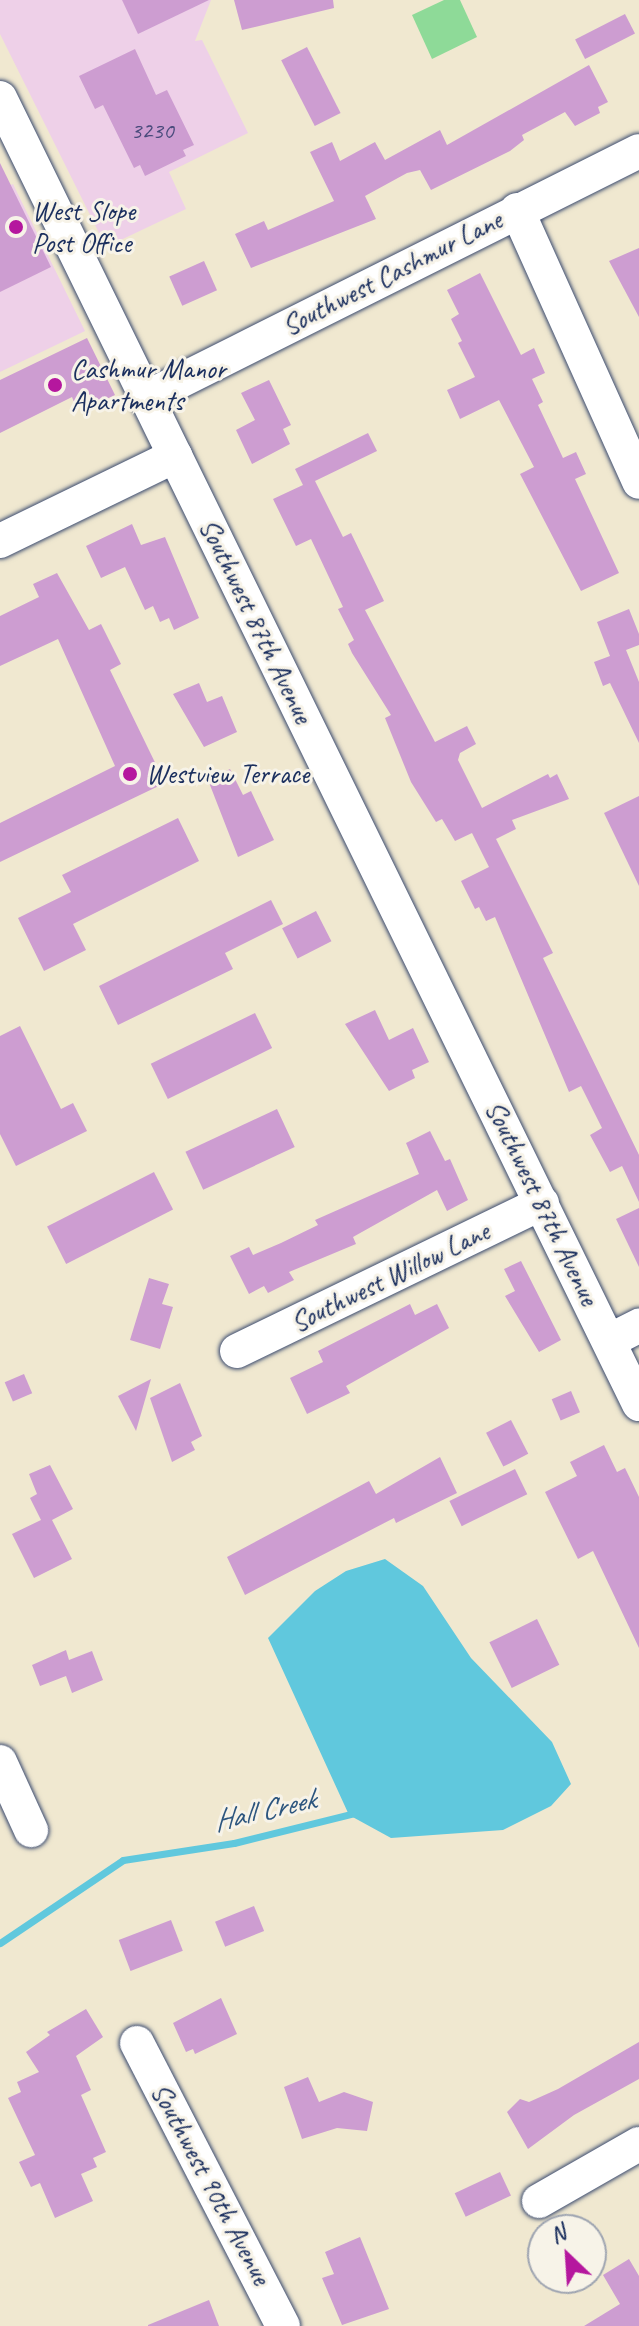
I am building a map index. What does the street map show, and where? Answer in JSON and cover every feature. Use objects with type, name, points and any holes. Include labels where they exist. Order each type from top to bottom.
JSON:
[{"type":"street","name":"Southwest 87th Avenue","points":[[0,98],[639,1404]]},
{"type":"street","name":"Southwest Cashmur Lane","points":[[146,398],[639,151]]},
{"type":"street","points":[[517,210],[639,482]]},
{"type":"street","points":[[0,541],[175,456]]},
{"type":"street","name":"Southwest Willow Lane","points":[[237,1351],[542,1203]]},
{"type":"street","points":[[609,1341],[639,1326]]},
{"type":"street","points":[[0,1762],[31,1830]]},
{"type":"street","name":"Southwest 90th Avenue","points":[[137,2043],[283,2326]]},
{"type":"street","points":[[539,2201],[639,2144]]},
{"type":"shaded area","points":[[0,0],[211,0],[195,41],[202,40],[248,133],[169,172],[186,209],[106,247],[0,34]]},
{"type":"shaded area","points":[[0,180],[4,188],[13,184],[85,331],[0,372]]},
{"type":"green space","points":[[444,0],[460,0],[477,37],[432,59],[412,15]]},
{"type":"water","points":[[385,1559],[423,1586],[471,1658],[552,1742],[571,1784],[551,1806],[503,1830],[391,1838],[349,1815],[268,1638],[315,1591],[346,1571]]},
{"type":"building","points":[[122,0],[209,0],[138,34]]},
{"type":"building","points":[[234,0],[333,0],[334,8],[242,30]]},
{"type":"building","points":[[625,14],[635,34],[585,59],[575,39]]},
{"type":"building","points":[[307,47],[341,113],[315,126],[281,60]]},
{"type":"building","points":[[135,49],[156,95],[167,90],[194,145],[183,150],[186,156],[145,176],[140,165],[134,168],[103,105],[95,109],[79,76]]},
{"type":"building","points":[[589,65],[608,102],[598,107],[600,113],[575,126],[565,112],[522,135],[524,140],[510,151],[431,190],[420,170],[407,173],[365,196],[376,219],[251,268],[235,234],[264,221],[268,230],[334,201],[310,152],[332,142],[340,161],[375,142],[385,160],[440,130],[447,145]]},
{"type":"building","name":"West Slope Post Office","points":[[0,163],[51,267],[0,292]]},
{"type":"building","points":[[639,248],[639,317],[609,261]]},
{"type":"building","points":[[204,261],[217,290],[182,306],[169,276]]},
{"type":"building","points":[[480,273],[521,355],[534,348],[545,373],[532,379],[543,402],[538,405],[563,458],[576,452],[586,474],[575,479],[619,573],[581,591],[520,474],[534,467],[499,400],[460,419],[447,390],[475,377],[458,343],[462,341],[451,319],[459,314],[447,290]]},
{"type":"building","name":"Cashmur Manor Apartments","points":[[87,338],[115,395],[96,404],[86,390],[74,402],[72,397],[0,433],[0,380]]},
{"type":"building","points":[[269,380],[291,425],[283,429],[290,444],[252,464],[236,430],[255,420],[241,393]]},
{"type":"building","points":[[368,433],[377,451],[315,481],[343,537],[351,533],[384,601],[365,610],[435,742],[467,726],[476,744],[460,753],[458,760],[482,808],[548,774],[550,778],[557,774],[569,799],[512,820],[516,829],[496,839],[553,953],[543,958],[639,1155],[639,1202],[622,1166],[610,1172],[590,1135],[602,1128],[581,1086],[569,1092],[495,917],[486,921],[479,907],[475,909],[461,881],[489,867],[472,833],[455,841],[442,819],[436,822],[411,782],[385,718],[391,715],[352,653],[348,644],[354,640],[338,609],[343,607],[311,539],[296,546],[273,499],[303,485],[295,469]]},
{"type":"building","points":[[132,524],[141,545],[165,537],[199,618],[174,630],[169,618],[160,622],[153,606],[145,610],[125,567],[101,578],[86,546]]},
{"type":"building","points":[[57,573],[89,630],[101,624],[121,664],[110,670],[165,783],[0,862],[0,823],[115,766],[58,639],[0,666],[0,616],[39,597],[33,584]]},
{"type":"building","points":[[629,609],[639,634],[639,645],[626,650],[639,682],[639,743],[610,683],[603,686],[594,662],[610,656],[597,622]]},
{"type":"building","points":[[199,683],[207,702],[222,696],[237,732],[204,747],[173,694]]},
{"type":"building","points":[[230,769],[243,795],[251,791],[274,840],[238,857],[208,780]]},
{"type":"building","points":[[639,796],[639,886],[604,813]]},
{"type":"building","points":[[178,818],[199,861],[73,924],[86,950],[44,971],[18,918],[71,892],[62,875]]},
{"type":"building","points":[[271,900],[283,924],[225,953],[233,969],[118,1025],[99,986]]},
{"type":"building","points":[[316,911],[331,941],[298,959],[282,928]]},
{"type":"building","points":[[375,1010],[389,1040],[413,1028],[429,1062],[412,1070],[415,1078],[389,1091],[345,1024]]},
{"type":"building","points":[[255,1013],[272,1048],[168,1099],[151,1064]]},
{"type":"building","points":[[20,1026],[61,1109],[73,1103],[87,1131],[16,1166],[0,1134],[0,1036]]},
{"type":"building","points":[[277,1109],[295,1147],[203,1190],[185,1152]]},
{"type":"building","points":[[430,1131],[445,1161],[450,1159],[468,1200],[447,1211],[437,1190],[353,1237],[356,1244],[289,1272],[294,1280],[268,1293],[264,1286],[249,1294],[230,1256],[249,1247],[253,1255],[281,1243],[318,1225],[315,1220],[419,1174],[406,1143]]},
{"type":"building","points":[[154,1172],[173,1209],[66,1264],[47,1226]]},
{"type":"building","points":[[639,1208],[639,1267],[616,1219]]},
{"type":"building","points":[[521,1261],[561,1340],[539,1352],[505,1296],[515,1291],[504,1269]]},
{"type":"building","points":[[149,1278],[169,1284],[162,1304],[173,1307],[160,1349],[130,1340]]},
{"type":"building","points":[[410,1304],[415,1315],[437,1304],[449,1328],[346,1386],[350,1393],[307,1414],[290,1378],[323,1362],[318,1351]]},
{"type":"building","points":[[24,1374],[32,1393],[13,1402],[5,1382]]},
{"type":"building","points":[[151,1379],[136,1431],[118,1396]]},
{"type":"building","points":[[180,1383],[202,1436],[191,1442],[195,1450],[172,1462],[150,1398]]},
{"type":"building","points":[[571,1391],[580,1412],[561,1420],[552,1399]]},
{"type":"building","points":[[511,1420],[528,1454],[503,1467],[486,1433]]},
{"type":"building","points":[[604,1445],[617,1472],[625,1468],[639,1497],[639,1648],[593,1551],[578,1559],[545,1492],[577,1476],[570,1462]]},
{"type":"building","points":[[440,1457],[457,1493],[396,1523],[394,1518],[245,1595],[227,1557],[369,1481],[376,1494]]},
{"type":"building","points":[[50,1465],[73,1509],[52,1520],[72,1559],[34,1578],[12,1534],[41,1520],[30,1498],[37,1494],[29,1474]]},
{"type":"building","points":[[515,1469],[527,1494],[462,1526],[449,1501]]},
{"type":"building","points":[[537,1619],[559,1665],[512,1688],[489,1642]]},
{"type":"building","points":[[66,1650],[69,1660],[92,1651],[103,1680],[72,1693],[66,1676],[40,1686],[32,1665]]},
{"type":"building","points":[[254,1906],[264,1931],[225,1947],[215,1922]]},
{"type":"building","points":[[171,1920],[183,1951],[131,1971],[119,1940]]},
{"type":"building","points":[[221,1998],[237,2034],[195,2054],[193,2049],[186,2052],[173,2023]]},
{"type":"building","points":[[86,2009],[103,2037],[76,2056],[91,2090],[81,2095],[106,2152],[93,2158],[97,2167],[81,2174],[93,2201],[55,2218],[40,2183],[31,2187],[19,2162],[35,2155],[8,2098],[21,2092],[17,2082],[39,2072],[26,2052],[50,2035],[47,2032]]},
{"type":"building","points":[[639,2042],[639,2079],[574,2115],[528,2149],[507,2112],[520,2099],[529,2102],[558,2089]]},
{"type":"building","points":[[308,2077],[319,2102],[344,2092],[373,2102],[367,2131],[337,2128],[302,2139],[284,2087]]},
{"type":"building","points":[[500,2172],[511,2196],[466,2217],[455,2193]]},
{"type":"building","points":[[360,2237],[389,2309],[342,2325],[322,2278],[334,2274],[325,2252]]},
{"type":"building","points":[[629,2259],[639,2276],[639,2326],[584,2326],[620,2304],[607,2282],[607,2273]]},
{"type":"building","points":[[209,2300],[219,2326],[148,2326],[148,2325]]},
{"type":"waterway","name":"Hall Creek","points":[[0,1943],[123,1860],[234,1843],[355,1813]]},
{"type":"place","name":"West Slope Post Office","points":[[16,227]]},
{"type":"place","name":"Cashmur Manor Apartments","points":[[55,385]]},
{"type":"place","name":"Westview Terrace","points":[[130,774]]}]
